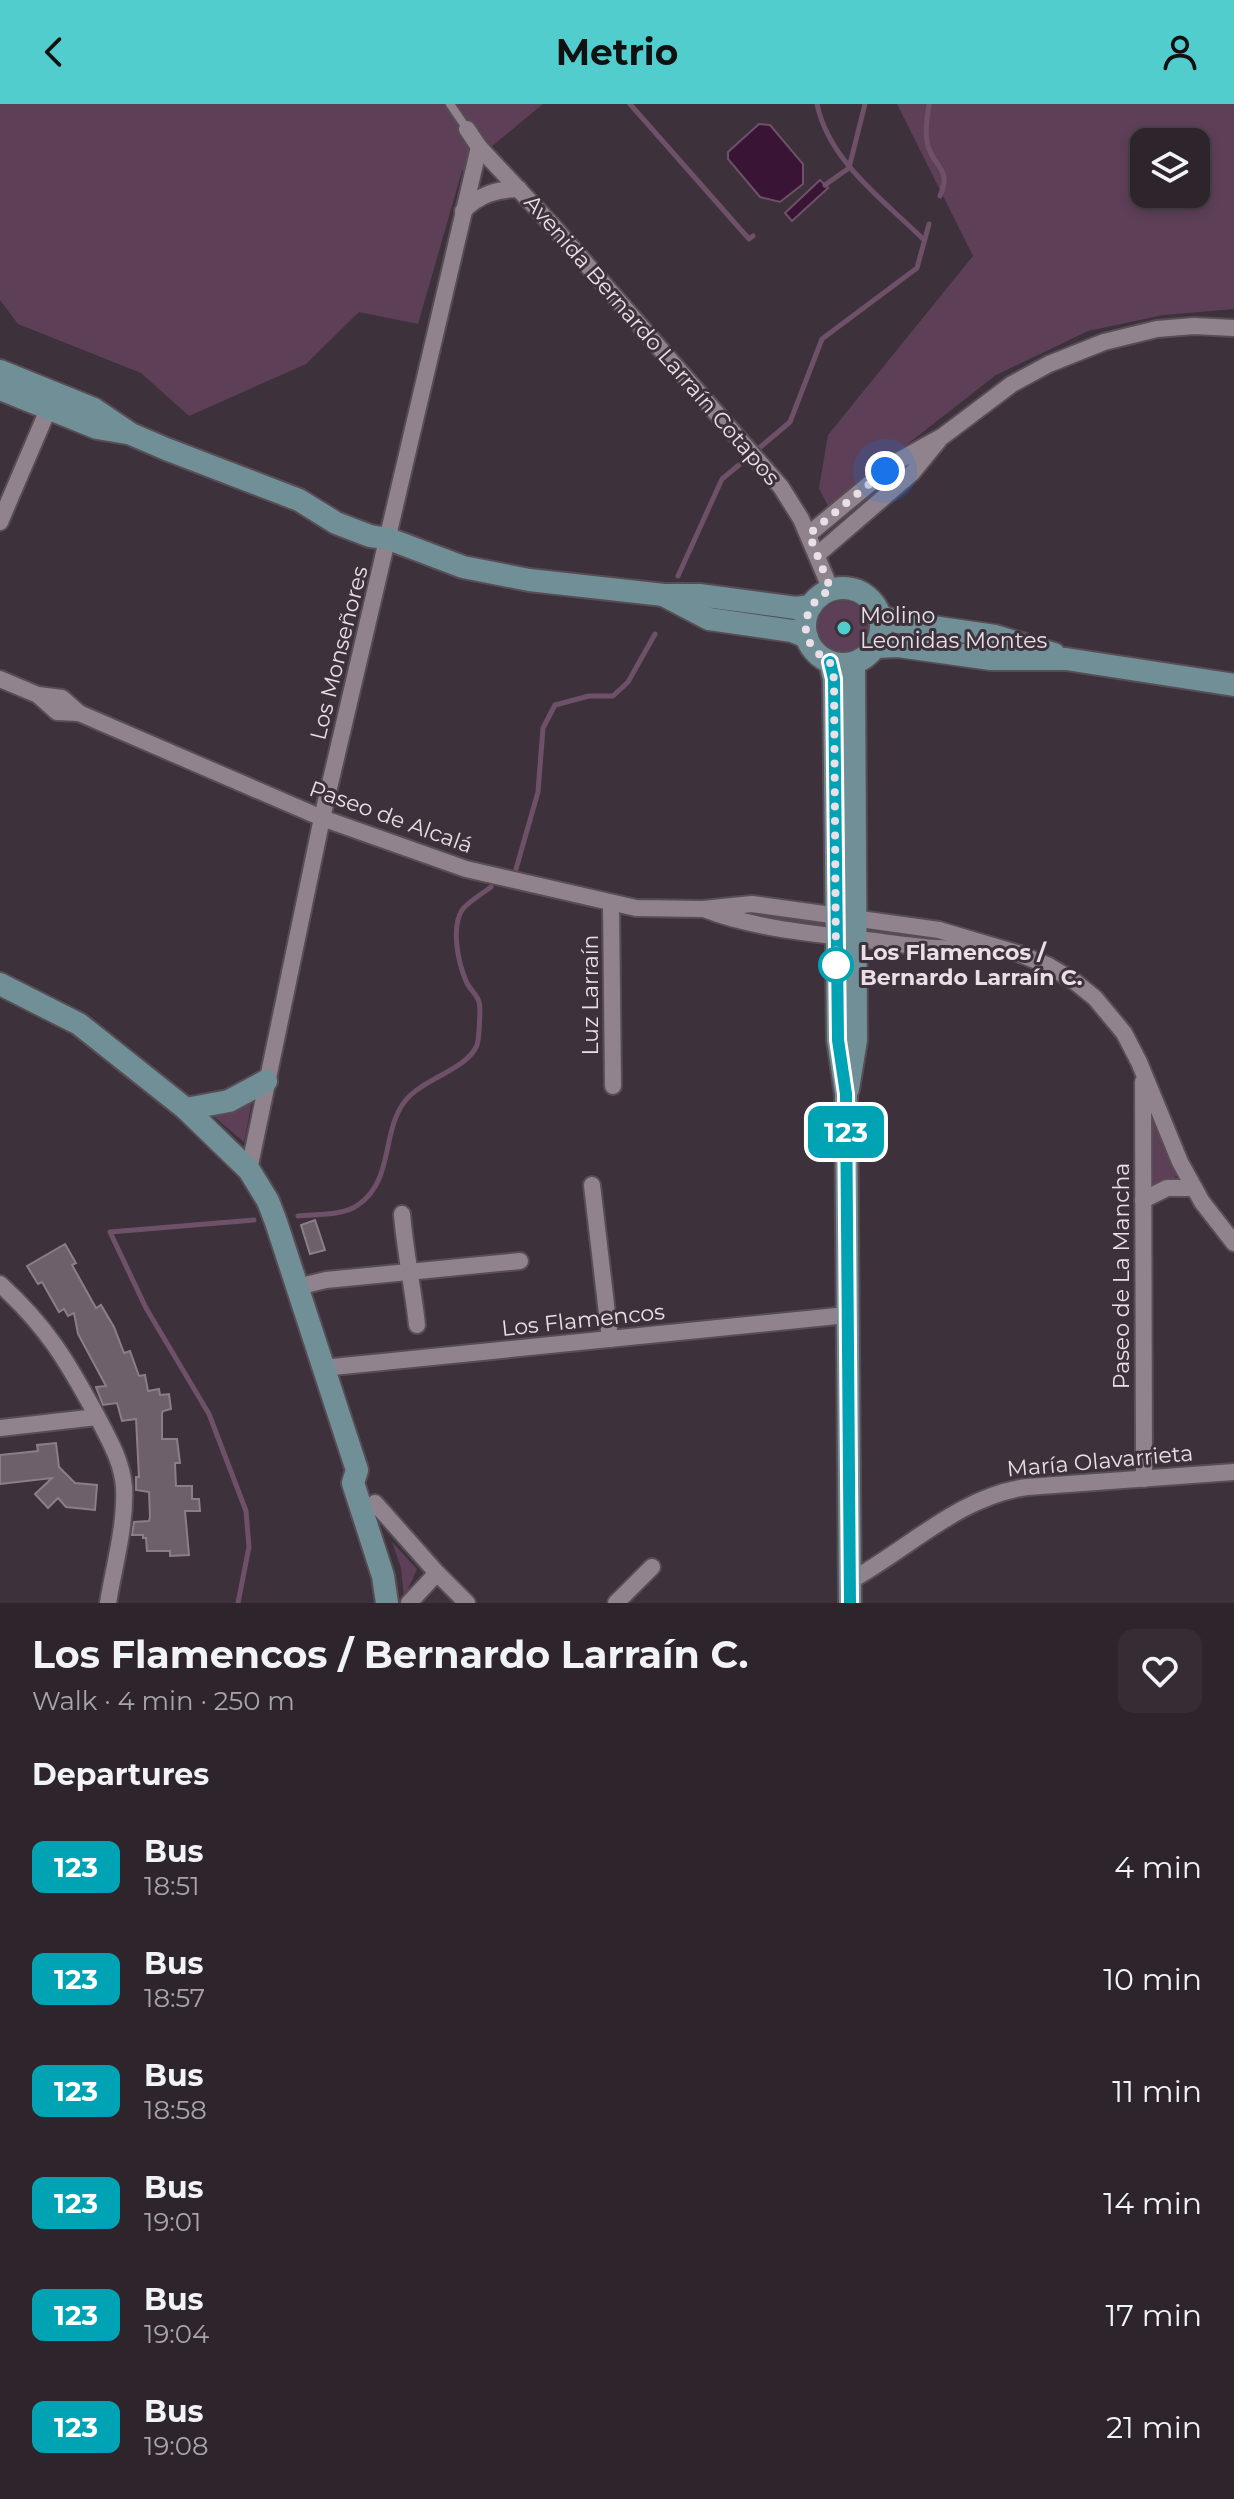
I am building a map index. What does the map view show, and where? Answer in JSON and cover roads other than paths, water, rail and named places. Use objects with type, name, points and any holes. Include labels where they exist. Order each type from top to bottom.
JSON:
[{"type":"street","name":"Avenida Bernardo Larraín Cotapos","points":[[467,129],[479,147],[781,487],[809,534],[831,590]]},
{"type":"street","name":"Los Monseñores","points":[[249,1170],[322,818],[479,147]]},
{"type":"street","points":[[463,211],[486,194],[519,189]]},
{"type":"street","points":[[809,534],[896,462],[943,436],[1012,384],[1076,352],[1157,329],[1194,326],[1234,328]]},
{"type":"street","points":[[0,371],[52,400]]},
{"type":"street","points":[[0,389],[104,414],[131,434],[299,500],[336,523],[481,572],[664,595],[699,595],[796,608],[811,606]]},
{"type":"street","points":[[0,522],[52,400]]},
{"type":"street","points":[[817,555],[912,473],[943,436]]},
{"type":"street","points":[[847,589],[861,593],[873,602],[880,616],[881,632],[875,647],[866,657],[854,663],[830,662],[816,652],[807,637],[806,621],[811,606],[831,590],[847,589]]},
{"type":"street","points":[[664,595],[709,619],[792,631],[807,637]]},
{"type":"street","points":[[880,616],[898,622],[995,636],[1066,659]]},
{"type":"street","points":[[875,647],[898,646],[1000,659],[1066,659],[1234,685]]},
{"type":"street","points":[[830,662],[844,805],[846,927],[839,1055],[846,1094],[850,1592]]},
{"type":"street","points":[[844,805],[854,663]]},
{"type":"street","name":"Paseo de Alcalá","points":[[0,679],[38,695],[57,712],[79,713],[322,818],[466,869],[636,908],[703,909],[748,923],[846,927],[934,950],[990,947],[1034,960],[1063,974],[1085,990],[1120,1026],[1144,1073],[1167,1135],[1194,1188],[1234,1243]]},
{"type":"street","name":"Luz Larraín","points":[[611,903],[613,1086]]},
{"type":"street","points":[[0,984],[57,1011],[95,1034],[186,1109],[249,1170],[268,1201],[357,1470],[367,1478],[395,1576],[399,1603]]},
{"type":"street","name":"Paseo de La Mancha","points":[[1144,1073],[1144,1479]]},
{"type":"street","points":[[186,1109],[229,1101],[266,1081]]},
{"type":"street","points":[[592,1185],[610,1339]]},
{"type":"street","points":[[1143,1200],[1167,1188],[1194,1188]]},
{"type":"street","points":[[402,1214],[405,1255],[417,1325]]},
{"type":"street","points":[[297,1287],[326,1280],[520,1261]]},
{"type":"street","points":[[0,1284],[55,1342],[115,1451],[124,1485],[122,1519],[108,1603]]},
{"type":"street","name":"Los Flamencos","points":[[323,1368],[847,1315]]},
{"type":"street","points":[[0,1428],[97,1417]]},
{"type":"street","points":[[357,1470],[353,1483],[383,1576],[387,1603]]},
{"type":"street","name":"María Olavarrieta","points":[[850,1592],[968,1506],[996,1493],[1027,1487],[1234,1472]]},
{"type":"street","points":[[375,1503],[467,1603]]},
{"type":"street","points":[[616,1603],[652,1567]]},
{"type":"street","points":[[409,1603],[437,1573]]},
{"type":"lane","name":"Avenida Bernardo Larraín Cotapos","points":[[450,104],[467,129]]},
{"type":"waterway","points":[[630,104],[749,239],[753,236]]},
{"type":"waterway","points":[[817,104],[823,125],[846,162],[924,240]]},
{"type":"waterway","points":[[825,185],[849,168],[865,104]]},
{"type":"waterway","points":[[929,104],[926,127],[929,149],[944,176],[940,196]]},
{"type":"waterway","points":[[758,449],[790,422],[822,339],[917,268],[929,224]]},
{"type":"waterway","points":[[678,576],[722,479],[739,465]]},
{"type":"waterway","points":[[516,869],[538,792],[543,728],[555,705],[589,696],[613,696],[628,682],[655,634]]},
{"type":"waterway","points":[[298,1216],[352,1209],[369,1195],[382,1170],[393,1127],[405,1101],[422,1086],[464,1061],[477,1045],[480,1005],[467,984],[460,964],[457,926],[462,910],[491,887]]},
{"type":"waterway","points":[[238,1603],[249,1547],[246,1511],[209,1414],[146,1308],[110,1232],[254,1220]]},
{"type":"place","name":"Molino Leonidas Montes","points":[[844,628]]},
{"type":"place","name":"Los Flamencos / Bernardo Larraín C.","points":[[836,965]]}]
